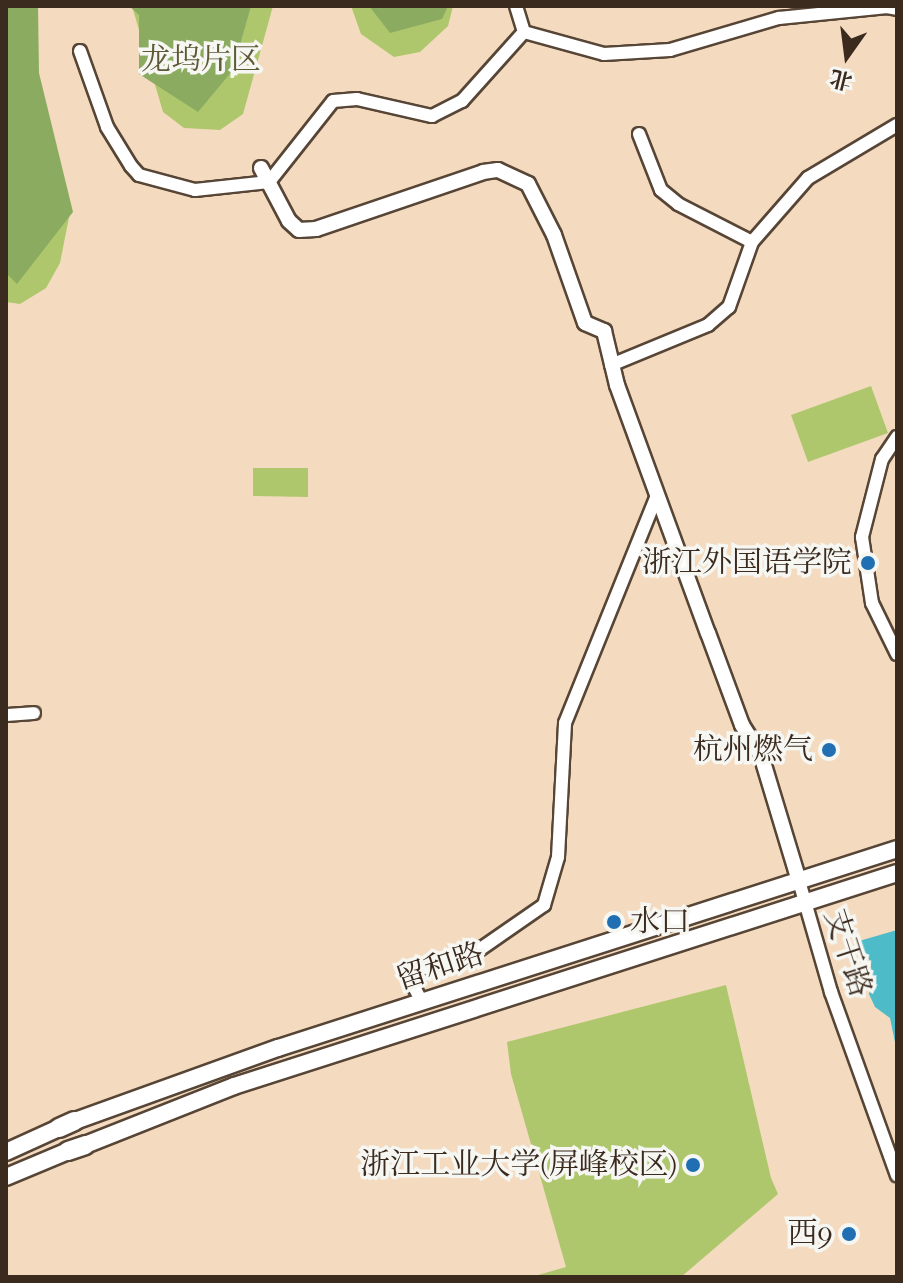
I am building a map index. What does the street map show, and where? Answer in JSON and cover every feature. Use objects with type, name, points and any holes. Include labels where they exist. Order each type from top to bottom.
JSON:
[{"type":"main road","name":"留和路","points":[[6,1152],[67,1124],[240,1061],[897,849]]},
{"type":"main road","name":"留和路","points":[[6,1177],[234,1086],[897,873]]},
{"type":"street","points":[[516,6],[524,32]]},
{"type":"street","points":[[524,32],[604,54],[670,50],[779,18],[887,7],[897,9]]},
{"type":"street","points":[[80,51],[107,127],[139,175],[195,190],[265,175],[333,101],[357,99],[432,116],[462,101],[524,32]]},
{"type":"street","points":[[611,365],[708,325],[729,307],[752,242],[808,178],[897,125]]},
{"type":"street","points":[[639,134],[661,190],[678,204],[752,242]]},
{"type":"street","points":[[265,175],[289,221],[299,230],[316,229],[483,172],[498,170],[528,184],[540,204],[585,323],[604,331],[611,365],[742,725],[761,755],[799,881]]},
{"type":"street","points":[[897,437],[882,459],[862,537],[872,603],[897,654]]},
{"type":"street","points":[[422,1002],[406,972],[466,959],[544,905],[558,857],[565,723],[657,495]]},
{"type":"street","points":[[6,715],[34,713]]},
{"type":"street","name":"支干路","points":[[799,881],[804,903],[893,1154],[897,1175]]},
{"type":"green space","points":[[6,6],[21,17],[71,207],[60,263],[46,288],[20,304],[6,302]]},
{"type":"green space","points":[[6,6],[38,6],[39,73],[73,212],[17,284],[6,273]]},
{"type":"green space","name":"龙坞片区","points":[[129,6],[251,6],[233,70],[198,112],[139,74],[139,15]]},
{"type":"green space","name":"龙坞片区","points":[[132,6],[273,6],[243,114],[220,130],[184,128],[163,112]]},
{"type":"green space","points":[[351,6],[453,6],[448,26],[420,52],[394,57],[361,34]]},
{"type":"green space","points":[[369,6],[448,6],[442,19],[390,33]]},
{"type":"green space","points":[[871,386],[888,433],[808,462],[791,415]]},
{"type":"green space","points":[[253,468],[308,468],[308,497],[253,496]]},
{"type":"green space","points":[[726,985],[771,1178],[778,1194],[681,1277],[531,1277],[566,1267],[511,1074],[507,1042]]},
{"type":"water","points":[[897,930],[897,1052],[890,1018],[875,1007],[869,994],[871,963],[859,941]]},
{"type":"place","name":"浙江外国语学院","points":[[868,563]]},
{"type":"place","name":"杭州燃气","points":[[829,750]]},
{"type":"place","name":"水口","points":[[614,922]]},
{"type":"place","name":"浙江工业大学(屏峰校区)","points":[[693,1165]]},
{"type":"place","name":"西9","points":[[849,1234]]}]
